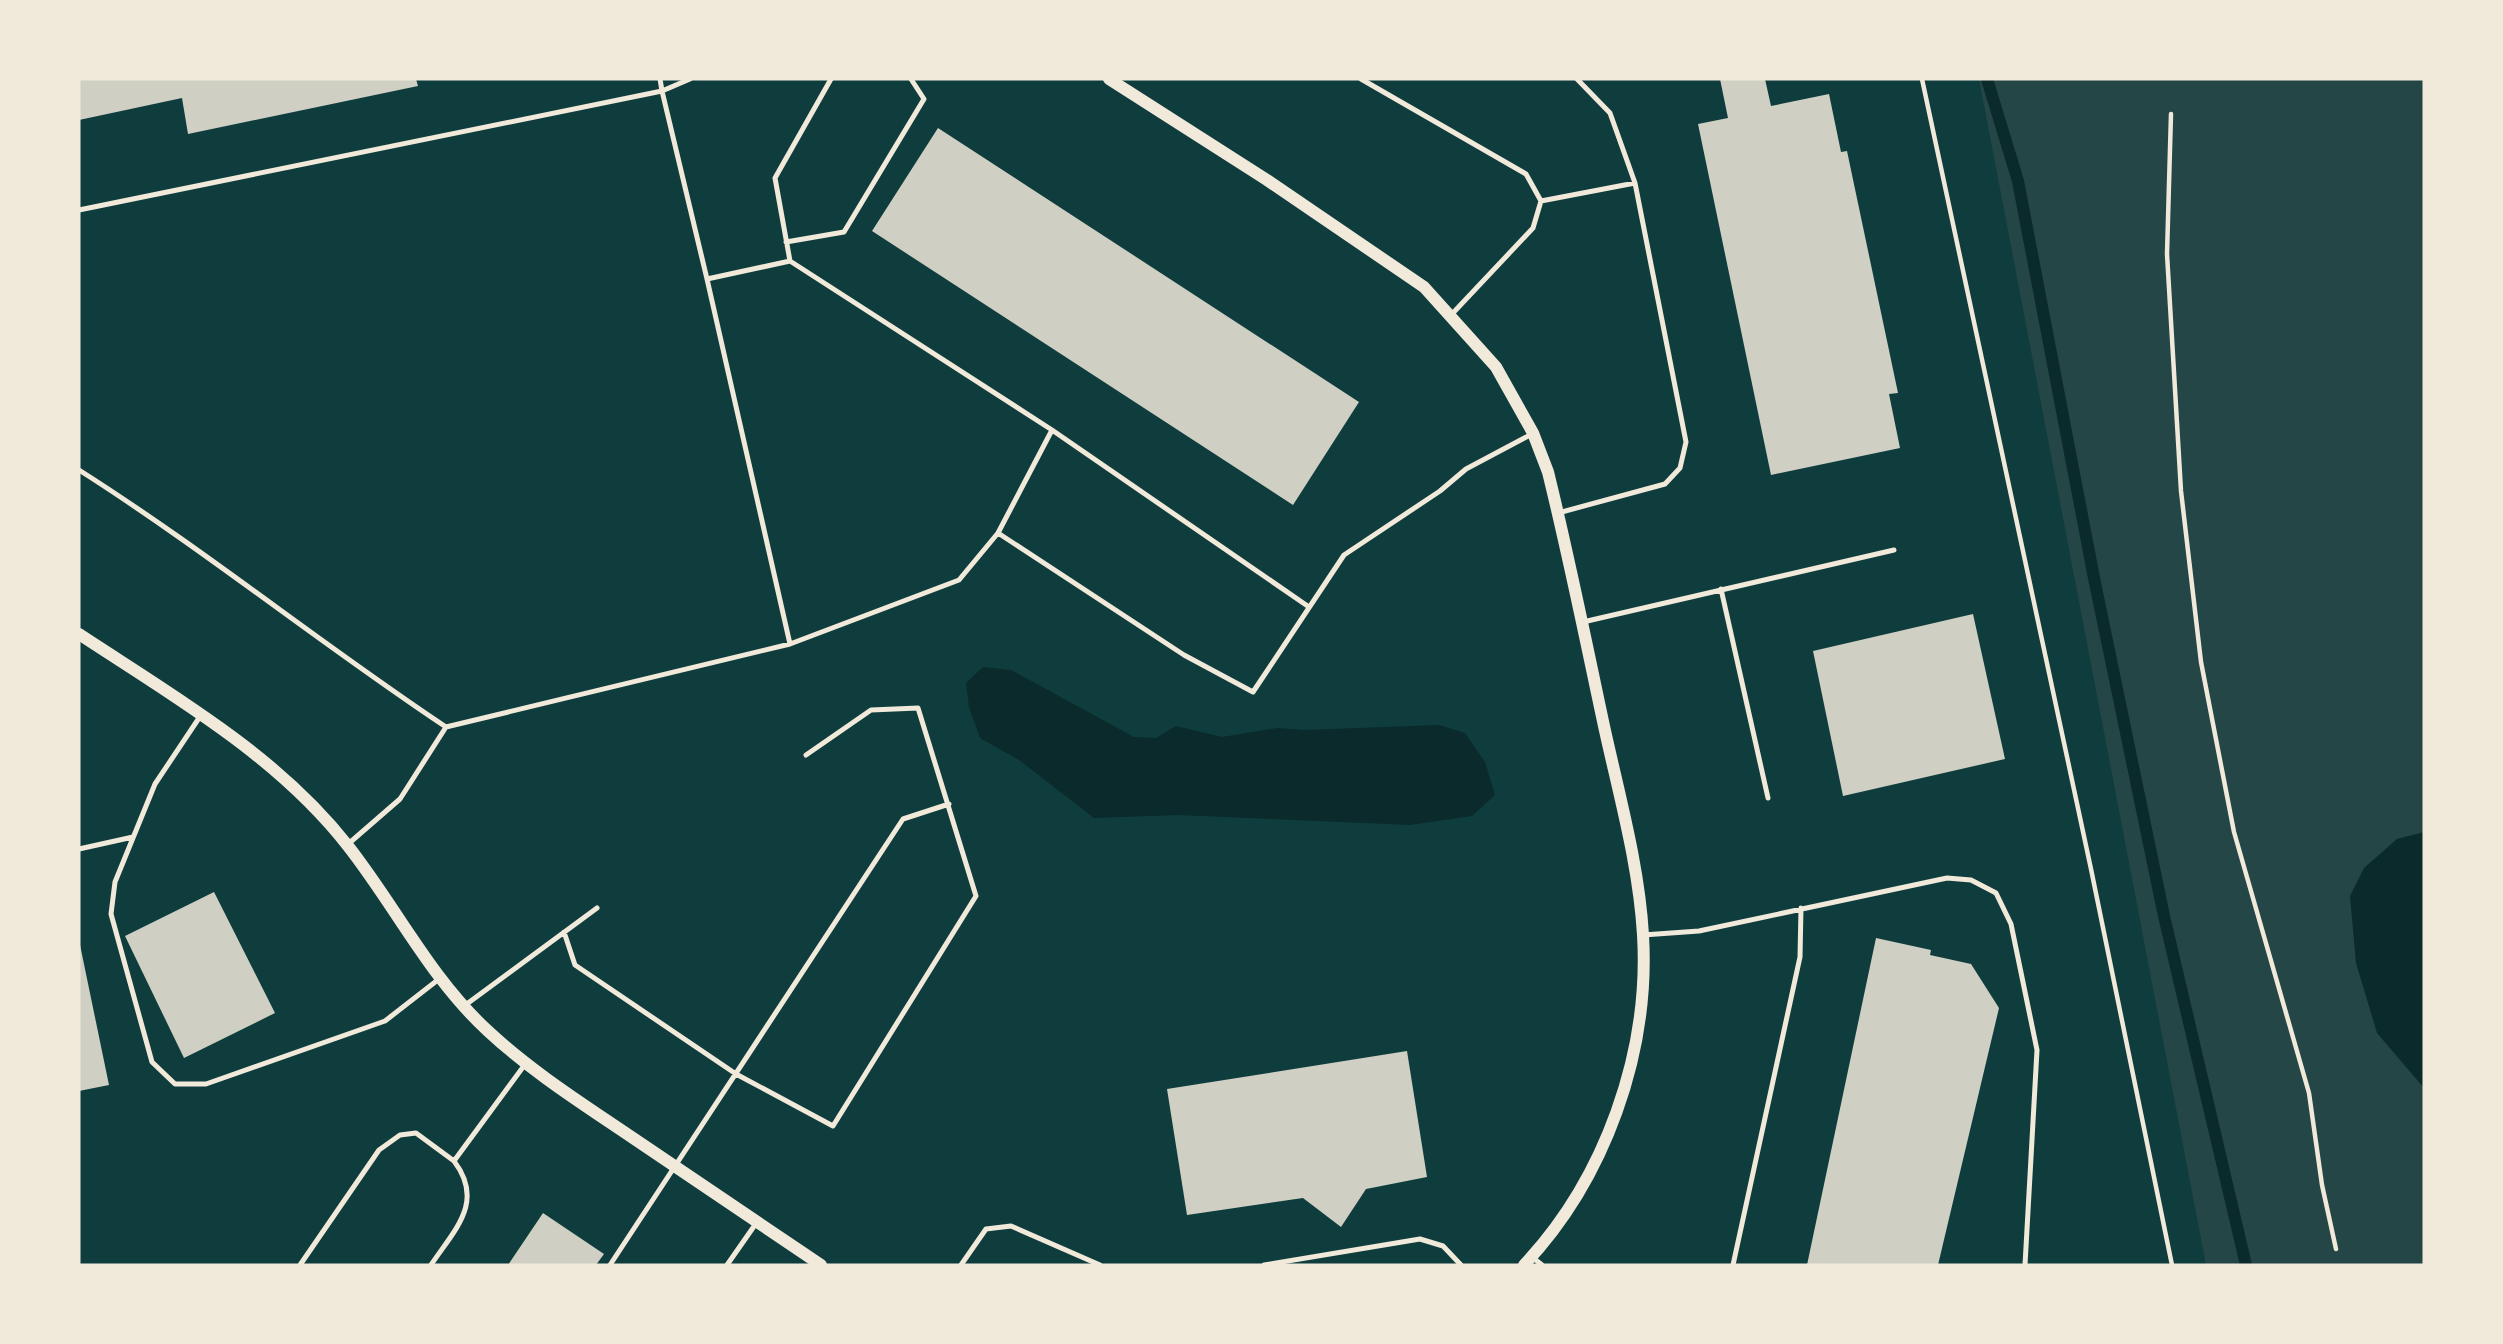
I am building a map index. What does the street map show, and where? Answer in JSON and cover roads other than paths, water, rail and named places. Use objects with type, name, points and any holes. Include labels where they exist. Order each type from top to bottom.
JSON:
[{"type":"street","points":[[1109,79],[1391,261],[1452,314],[1496,368],[1533,433],[1548,472],[1632,856],[1643,935],[1641,1005],[1624,1090],[1604,1144],[1584,1185],[1533,1262]]},
{"type":"street","points":[[79,634],[201,715],[270,766],[347,845],[439,979],[463,1007],[526,1063],[821,1265]]},
{"type":"lane","points":[[660,79],[789,644]]},
{"type":"lane","points":[[79,210],[663,91],[690,79]]},
{"type":"lane","points":[[790,261],[775,178],[831,79]]},
{"type":"lane","points":[[786,242],[844,232],[924,99],[911,79]]},
{"type":"lane","points":[[1361,79],[1526,174],[1541,201],[1533,228],[1452,314]]},
{"type":"lane","points":[[1558,513],[1665,484],[1680,468],[1686,442],[1635,183],[1610,113],[1577,79]]},
{"type":"lane","points":[[1541,201],[1635,183]]},
{"type":"lane","points":[[707,279],[790,261],[1052,430],[1310,607]]},
{"type":"lane","points":[[347,845],[400,799],[446,726],[789,644],[960,580],[998,533],[1052,430]]},
{"type":"lane","points":[[998,533],[1184,655],[1253,692],[1344,555],[1440,491],[1466,469],[1533,433]]},
{"type":"lane","points":[[79,470],[205,554],[390,690],[446,726]]},
{"type":"lane","points":[[1582,622],[1894,550]]},
{"type":"lane","points":[[1721,589],[1768,798]]},
{"type":"lane","points":[[564,932],[575,965],[736,1074],[832,1126],[976,896],[918,708],[871,710],[806,755]]},
{"type":"lane","points":[[201,715],[155,784],[115,882],[111,914],[152,1062],[175,1084],[206,1084],[385,1021],[439,979]]},
{"type":"lane","points":[[610,1265],[903,819],[949,804]]},
{"type":"lane","points":[[79,849],[133,837]]},
{"type":"lane","points":[[1643,935],[1699,931],[1947,878],[1971,880],[1996,893],[2011,924],[2038,1050],[2025,1265]]},
{"type":"lane","points":[[463,1007],[597,908]]},
{"type":"lane","points":[[1733,1265],[1800,957],[1801,908]]},
{"type":"lane","points":[[454,1161],[526,1063]]},
{"type":"lane","points":[[300,1265],[379,1150],[400,1135],[416,1133],[454,1161],[467,1178],[469,1195],[465,1214],[431,1265]]},
{"type":"lane","points":[[727,1265],[757,1222]]},
{"type":"lane","points":[[961,1265],[986,1228],[1011,1226],[1100,1265]]},
{"type":"lane","points":[[1264,1265],[1420,1239],[1443,1246],[1461,1265]]},
{"type":"waterway","points":[[1987,79],[2018,181],[2094,578],[2164,916],[2246,1265]]}]
